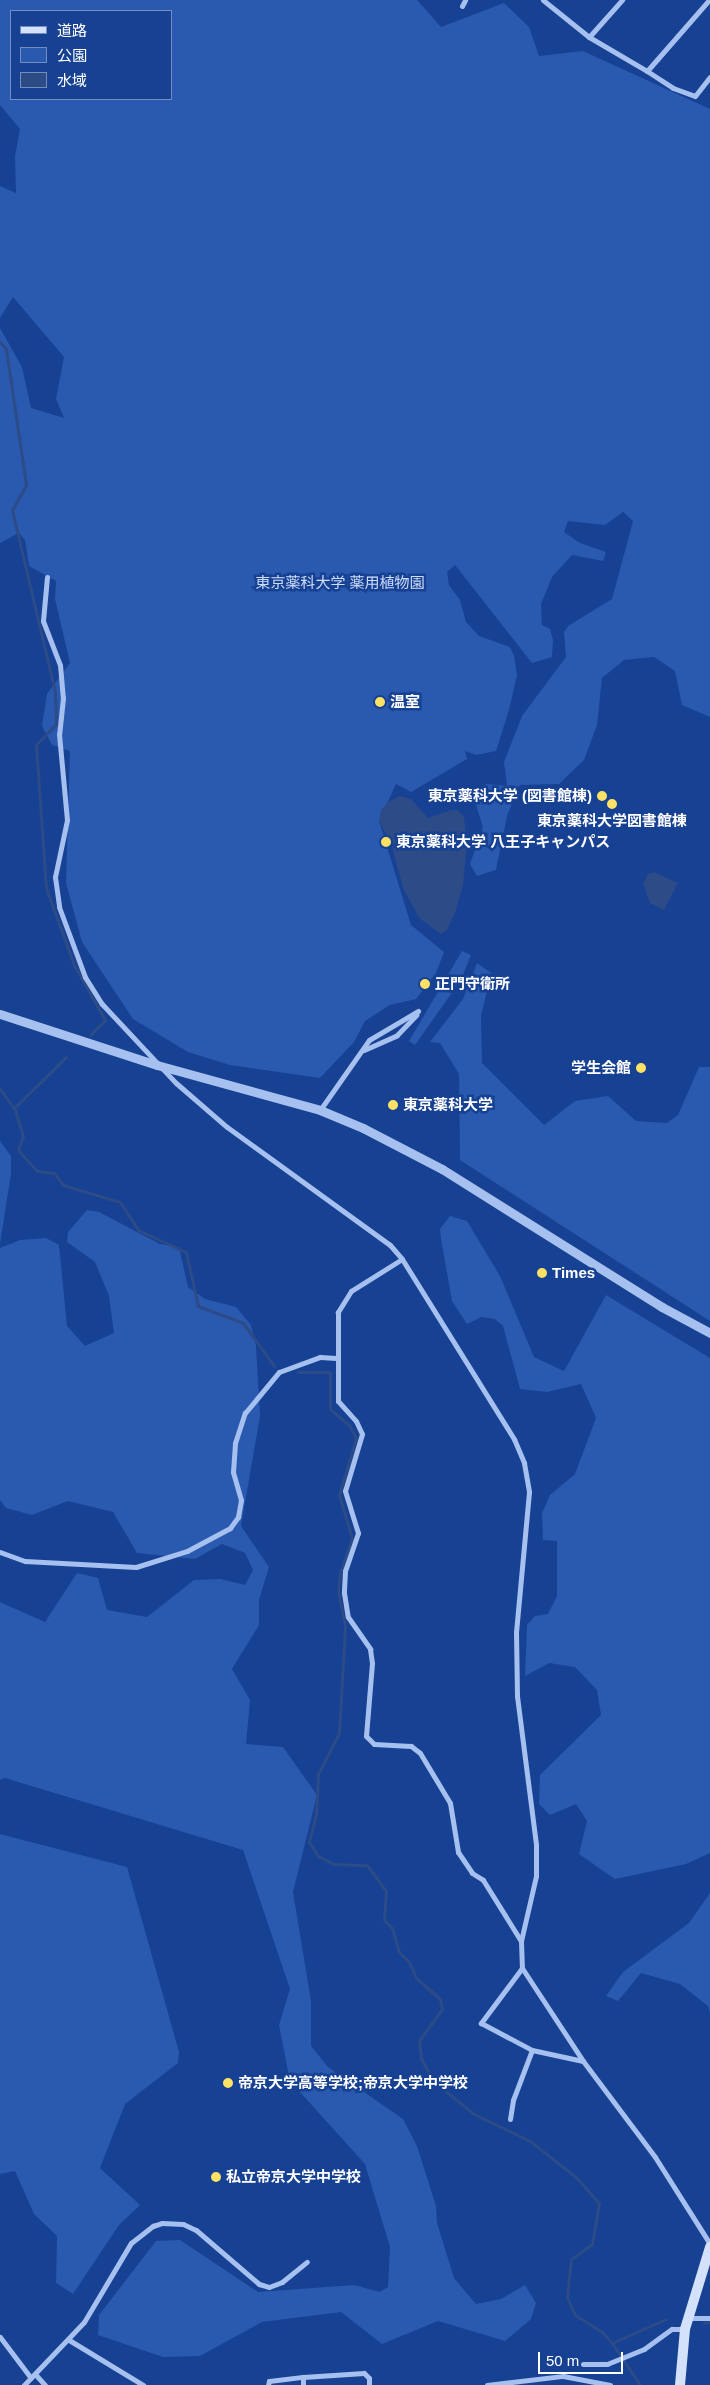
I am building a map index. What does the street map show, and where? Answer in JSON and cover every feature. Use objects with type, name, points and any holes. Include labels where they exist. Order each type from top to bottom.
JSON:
[{"type":"main road","points":[[680,2385],[685,2329],[710,2245]]},
{"type":"street","points":[[543,0],[589,38],[673,88],[695,96],[710,77]]},
{"type":"street","points":[[589,38],[622,0]]},
{"type":"street","points":[[647,71],[709,0]]},
{"type":"street","points":[[47,576],[43,620],[60,665],[63,698],[59,734],[67,820],[55,877],[59,907],[85,977],[102,1004],[157,1065],[227,1127],[369,1227],[402,1259],[514,1439],[524,1463],[529,1492],[516,1632],[517,1696],[536,1845],[536,1876],[521,1941],[522,1968],[583,2062],[631,2122],[710,2245]]},
{"type":"street","points":[[320,1110],[361,1052],[378,1032],[418,1011],[397,1035],[361,1052]]},
{"type":"street","points":[[0,1014],[47,1032],[157,1065],[320,1110],[428,1161],[662,1307],[710,1333]]},
{"type":"street","points":[[402,1259],[351,1291],[338,1312],[336,1358],[338,1402],[356,1421],[362,1434],[345,1491],[358,1533],[345,1571],[344,1593],[348,1617],[370,1649],[372,1663],[366,1736],[374,1744],[411,1746],[420,1753],[450,1803],[458,1852],[472,1874],[483,1880],[521,1941]]},
{"type":"street","points":[[0,1552],[25,1561],[136,1567],[187,1551],[230,1528],[238,1517],[241,1500],[232,1472],[235,1443],[245,1413],[279,1372],[320,1357],[336,1358]]},
{"type":"street","points":[[522,1968],[481,2023],[532,2050],[583,2062]]},
{"type":"street","points":[[510,2119],[513,2100],[532,2050]]},
{"type":"street","points":[[24,2385],[69,2340],[84,2322],[131,2242],[144,2230],[162,2223],[183,2224],[196,2230],[259,2284],[269,2287],[282,2282],[307,2262]]},
{"type":"street","points":[[688,2318],[710,2318]]},
{"type":"street","points":[[583,2364],[612,2362],[627,2356],[672,2329],[685,2329]]},
{"type":"street","points":[[0,2337],[33,2376],[45,2385]]},
{"type":"street","points":[[69,2340],[143,2385]]},
{"type":"street","points":[[268,2385],[268,2381],[364,2373],[369,2378],[369,2385]]},
{"type":"street","points":[[487,2385],[563,2376],[610,2385]]},
{"type":"street","points":[[303,2385],[304,2377]]},
{"type":"green space","name":"東京薬科大学 薬用植物園","points":[[0,0],[417,0],[441,27],[504,3],[529,27],[539,56],[583,51],[710,109],[710,717],[682,705],[675,671],[654,657],[624,660],[602,678],[597,725],[584,760],[559,784],[520,785],[507,816],[496,870],[477,876],[470,864],[483,827],[474,799],[486,784],[507,786],[504,762],[522,716],[566,657],[564,632],[568,626],[612,599],[633,521],[623,512],[605,525],[568,521],[564,532],[580,543],[606,552],[603,561],[572,555],[552,577],[541,604],[542,625],[550,629],[553,640],[552,657],[532,663],[455,565],[447,572],[449,585],[460,600],[466,622],[479,636],[510,647],[514,656],[517,675],[509,710],[496,751],[476,755],[465,751],[467,759],[411,792],[396,784],[379,821],[411,925],[444,952],[436,973],[416,999],[390,1005],[365,1021],[354,1042],[320,1078],[230,1065],[188,1052],[133,1019],[82,942],[66,883],[70,751],[52,745],[42,726],[47,694],[70,663],[55,599],[56,581],[29,566],[25,540],[19,533],[0,543],[0,328],[22,367],[31,408],[64,418],[56,399],[64,357],[13,297],[0,318],[0,186],[16,193],[15,156],[20,129],[0,105]]},
{"type":"green space","points":[[462,951],[471,955],[461,980],[415,1045],[409,1041]]},
{"type":"green space","points":[[477,963],[491,973],[481,1016],[482,1063],[544,1125],[575,1101],[608,1096],[636,1121],[667,1123],[678,1115],[699,1067],[710,1067],[710,1321],[460,1160],[459,1074],[440,1043],[430,1042],[463,999]]},
{"type":"green space","points":[[0,1141],[11,1156],[11,1174],[0,1244]]},
{"type":"green space","points":[[87,1210],[99,1212],[160,1244],[179,1247],[188,1287],[205,1299],[236,1307],[251,1325],[256,1346],[260,1416],[241,1526],[269,1567],[259,1600],[259,1625],[232,1669],[250,1700],[246,1744],[283,1747],[317,1795],[293,1892],[311,2001],[311,2046],[328,2067],[403,2119],[417,2146],[436,2206],[437,2223],[454,2278],[476,2304],[501,2299],[525,2285],[536,2303],[531,2319],[505,2341],[438,2321],[382,2344],[341,2312],[262,2322],[200,2356],[163,2357],[98,2335],[99,2315],[156,2241],[180,2240],[258,2292],[354,2285],[380,2292],[388,2287],[390,2247],[365,2164],[290,2081],[279,2025],[290,1989],[243,1850],[5,1778],[0,1780],[0,1602],[45,1622],[77,1573],[98,1578],[107,1610],[147,1617],[194,1580],[220,1579],[245,1585],[253,1570],[245,1553],[222,1544],[195,1559],[137,1553],[113,1512],[68,1501],[32,1515],[6,1508],[0,1500],[0,1248],[20,1240],[46,1238],[59,1245],[67,1326],[85,1346],[114,1333],[109,1296],[95,1262],[67,1242],[68,1232]]},
{"type":"green space","points":[[450,1216],[467,1221],[500,1276],[534,1357],[564,1371],[606,1295],[710,1358],[710,1853],[686,1864],[615,1879],[579,1854],[587,1821],[576,1804],[550,1815],[539,1804],[540,1775],[601,1715],[597,1690],[575,1667],[549,1663],[525,1676],[527,1625],[535,1616],[548,1614],[557,1596],[557,1541],[543,1540],[542,1513],[550,1495],[575,1474],[596,1418],[581,1384],[547,1392],[520,1389],[503,1326],[495,1319],[481,1317],[467,1324],[452,1301],[441,1239],[440,1229]]},
{"type":"green space","points":[[0,1834],[127,1867],[179,2052],[178,2063],[125,2104],[100,2168],[140,2205],[119,2225],[73,2294],[56,2283],[57,2236],[34,2214],[15,2171],[0,2174]]},
{"type":"green space","points":[[710,1893],[710,2013],[708,2006],[680,1984],[641,1973],[618,2001],[606,1996],[623,1972],[689,1923]]},
{"type":"water","points":[[400,796],[411,799],[428,818],[451,810],[458,810],[464,817],[467,842],[463,885],[455,913],[447,930],[441,934],[419,918],[403,888],[391,843],[379,821],[381,810],[388,802]]},
{"type":"water","points":[[654,872],[678,883],[664,910],[650,903],[643,884],[648,874]]},
{"type":"waterway","points":[[0,342],[6,349],[26,485],[12,510],[55,692],[56,724],[36,745],[46,888],[74,965],[105,1020],[90,1035]]},
{"type":"waterway","points":[[14,1108],[66,1057]]},
{"type":"waterway","points":[[0,1089],[15,1110],[23,1136],[18,1150],[37,1171],[54,1173],[63,1185],[120,1202],[138,1230],[186,1252],[198,1306],[243,1323],[274,1366]]},
{"type":"waterway","points":[[298,1372],[330,1372],[330,1409],[349,1425],[356,1438],[339,1495],[352,1538],[340,1573],[338,1592],[345,1626],[339,1733],[318,1774],[316,1815],[309,1842],[318,1856],[334,1864],[367,1865],[386,1891],[384,1920],[392,1928],[399,1952],[409,1962],[416,1978],[440,1999],[442,2009],[419,2041],[421,2058],[432,2080],[474,2114],[530,2141],[577,2178],[599,2203],[592,2244],[571,2259],[567,2297],[575,2315],[601,2331],[612,2343],[640,2385]]},
{"type":"waterway","points":[[612,2343],[666,2319]]},
{"type":"waterway","points":[[704,2323],[710,2321]]},
{"type":"place","name":"温室","points":[[380,702]]},
{"type":"place","name":"東京薬科大学 (図書館棟)","points":[[602,796]]},
{"type":"place","name":"東京薬科大学図書館棟","points":[[612,804]]},
{"type":"place","name":"東京薬科大学 八王子キャンパス","points":[[386,842]]},
{"type":"place","name":"正門守衛所","points":[[425,984]]},
{"type":"place","name":"学生会館","points":[[641,1068]]},
{"type":"place","name":"東京薬科大学","points":[[393,1105]]},
{"type":"place","name":"Times","points":[[542,1273]]},
{"type":"place","name":"帝京大学高等学校;帝京大学中学校","points":[[228,2083]]},
{"type":"place","name":"私立帝京大学中学校","points":[[216,2177]]}]
